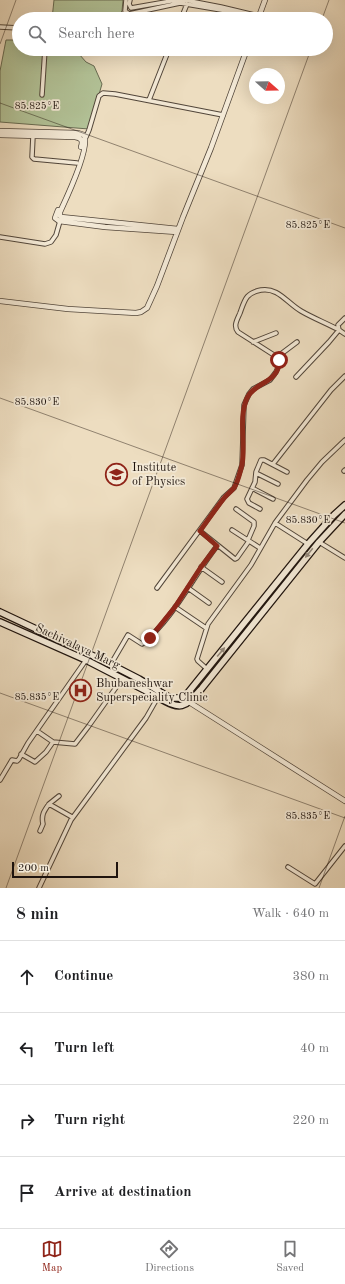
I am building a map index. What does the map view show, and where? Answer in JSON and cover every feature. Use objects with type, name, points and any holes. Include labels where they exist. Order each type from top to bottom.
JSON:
[{"type":"main road","points":[[0,612],[111,664],[170,698],[181,698],[187,694],[308,544],[345,505]]},
{"type":"main road","points":[[335,514],[340,519]]},
{"type":"main road","points":[[189,702],[319,542],[345,514]]},
{"type":"main road","name":"Sachivalaya Marg","points":[[0,622],[86,660],[169,704],[179,706],[189,702]]},
{"type":"main road","points":[[95,665],[99,658]]},
{"type":"street","points":[[126,0],[125,11],[126,12]]},
{"type":"street","points":[[130,0],[129,4],[131,8],[185,0],[221,7],[237,12]]},
{"type":"street","points":[[260,12],[265,0]]},
{"type":"street","points":[[138,12],[180,3],[231,12]]},
{"type":"street","points":[[184,12],[187,4]]},
{"type":"street","points":[[0,27],[12,28]]},
{"type":"street","points":[[42,95],[45,56]]},
{"type":"street","points":[[149,100],[166,56]]},
{"type":"street","points":[[0,301],[68,309],[141,312],[146,308],[149,304],[212,148],[245,56]]},
{"type":"street","points":[[178,231],[60,216],[60,212],[72,188],[77,173],[86,137],[99,96],[106,93],[224,115]]},
{"type":"street","points":[[0,131],[78,133],[86,137]]},
{"type":"street","points":[[0,135],[79,137],[82,141],[78,163],[55,217],[56,219],[60,221],[105,227],[178,231]]},
{"type":"street","points":[[33,136],[32,157],[34,160],[78,163]]},
{"type":"street","points":[[0,237],[45,244],[51,242],[56,235],[60,221]]},
{"type":"street","points":[[157,588],[224,498],[234,488],[242,465],[244,405],[253,389],[270,380],[279,365],[279,360],[277,357],[235,329],[235,323],[248,295],[268,289],[273,290],[299,310],[345,334]]},
{"type":"street","points":[[296,377],[339,330],[338,325],[345,318]]},
{"type":"street","points":[[253,342],[276,333]]},
{"type":"street","points":[[277,357],[297,342]]},
{"type":"street","points":[[273,464],[331,390],[345,376]]},
{"type":"street","points":[[207,669],[197,659],[206,628],[217,610],[248,569],[275,523],[322,462],[345,440]]},
{"type":"street","points":[[260,510],[247,501],[255,482],[259,462],[262,459],[287,472]]},
{"type":"street","points":[[256,473],[278,484]]},
{"type":"street","points":[[252,488],[273,499]]},
{"type":"street","points":[[200,531],[217,546],[235,559],[237,558],[249,541],[254,522],[236,509]]},
{"type":"street","points":[[275,523],[308,544]]},
{"type":"street","points":[[232,530],[260,548]]},
{"type":"street","points":[[319,542],[345,558]]},
{"type":"street","points":[[111,664],[128,635],[142,644],[161,626],[217,546]]},
{"type":"street","points":[[201,567],[222,582]]},
{"type":"street","points":[[188,588],[209,603]]},
{"type":"street","points":[[175,607],[206,628]]},
{"type":"street","points":[[0,780],[12,760],[18,761],[21,754],[86,660]]},
{"type":"street","points":[[37,731],[53,742],[75,744],[122,679]]},
{"type":"street","points":[[39,888],[72,817],[146,718],[158,697]]},
{"type":"street","points":[[189,702],[345,801]]},
{"type":"street","points":[[21,754],[35,762],[46,752],[53,742]]},
{"type":"street","points":[[40,831],[43,824],[43,811],[59,796]]},
{"type":"street","points":[[51,804],[72,817]]},
{"type":"street","points":[[288,867],[315,884],[345,846]]},
{"type":"green space","points":[[54,0],[123,0],[121,12],[53,12]]},
{"type":"green space","points":[[6,40],[12,40],[12,56],[81,56],[86,62],[94,66],[102,84],[89,129],[0,122],[0,71]]},
{"type":"place","name":"Institute of Physics","points":[[117,474]]},
{"type":"place","name":"Bhubaneshwar Superspeciality Clinic","points":[[81,690]]},
{"type":"route","points":[[150,638],[175,607],[201,567],[217,546],[200,531],[224,498],[234,488],[242,465],[244,405],[249,394],[253,389],[270,380],[276,372],[279,365],[279,360]]}]
